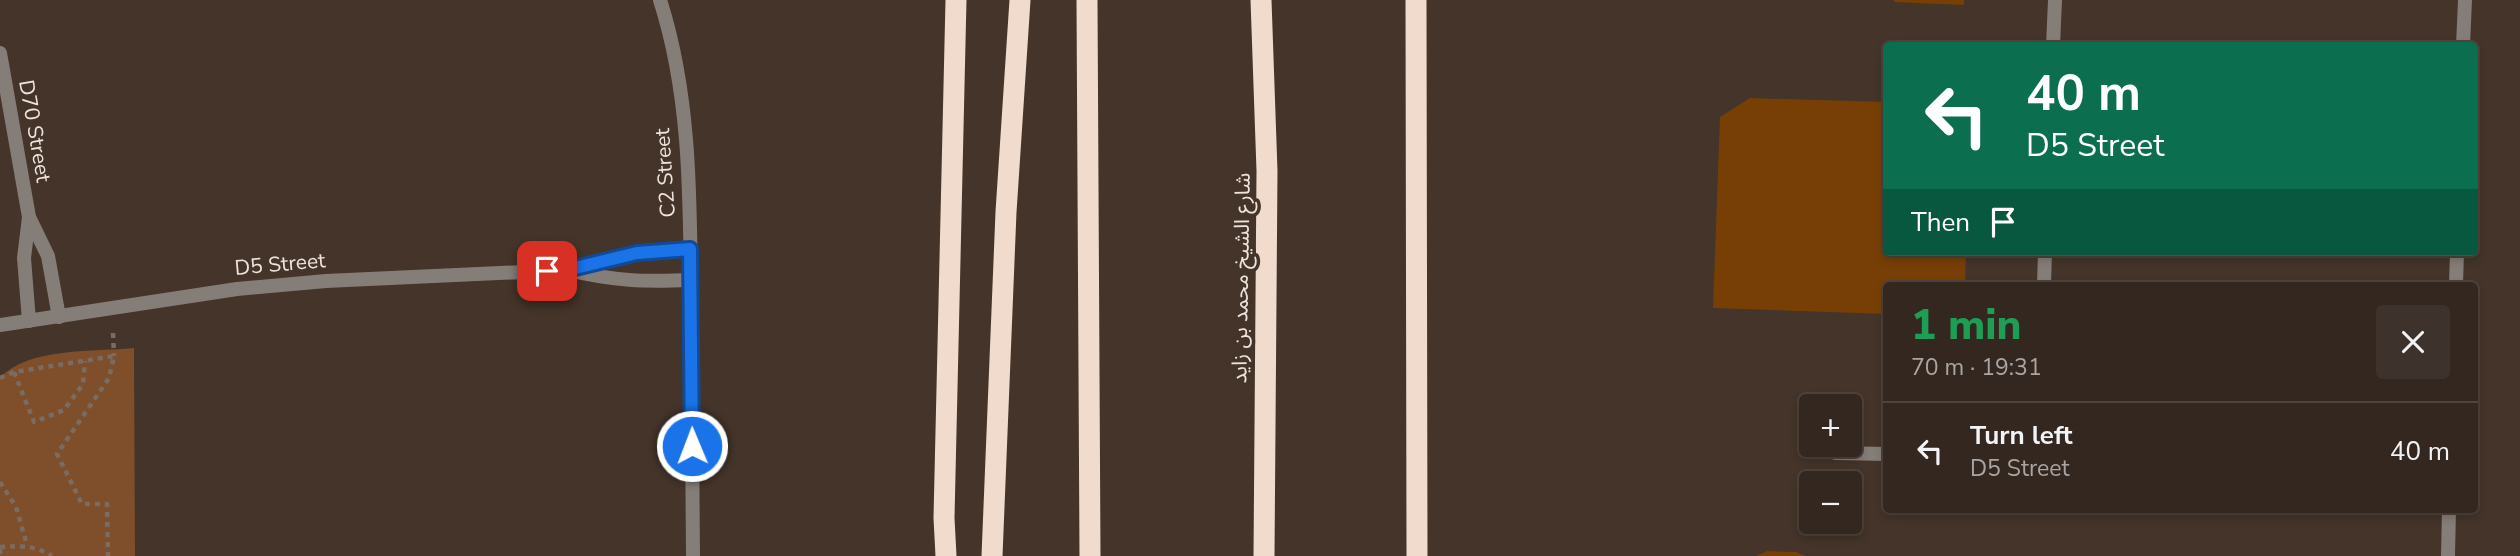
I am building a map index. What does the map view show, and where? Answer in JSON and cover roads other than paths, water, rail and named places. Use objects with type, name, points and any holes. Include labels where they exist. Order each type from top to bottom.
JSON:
[{"type":"highway","points":[[950,0],[955,55]]},
{"type":"highway","points":[[946,556],[944,518],[956,0]]},
{"type":"highway","points":[[992,556],[1006,212],[1020,0]]},
{"type":"highway","points":[[1087,0],[1090,556]]},
{"type":"highway","name":"شارع الشيخ محمد بن زايد","points":[[1261,0],[1267,171],[1264,556]]},
{"type":"highway","points":[[1416,0],[1417,556]]},
{"type":"street","name":"C2 Street","points":[[660,0],[667,22],[679,91],[688,165],[693,556]]},
{"type":"street","points":[[2053,42],[2055,0]]},
{"type":"street","points":[[2463,42],[2465,0]]},
{"type":"street","name":"D70 Street","points":[[0,53],[29,217],[48,256],[59,317]]},
{"type":"street","name":"D70 Street","points":[[29,217],[24,258],[29,321]]},
{"type":"street","name":"D5 Street","points":[[0,325],[237,289],[314,282],[567,270],[637,253],[690,249]]},
{"type":"street","points":[[2044,282],[2045,256]]},
{"type":"street","points":[[2456,282],[2457,256]]},
{"type":"street","name":"D5 Street","points":[[567,270],[617,280],[691,280]]},
{"type":"street","points":[[1862,454],[1883,454]]},
{"type":"street","points":[[2448,556],[2449,513]]}]
